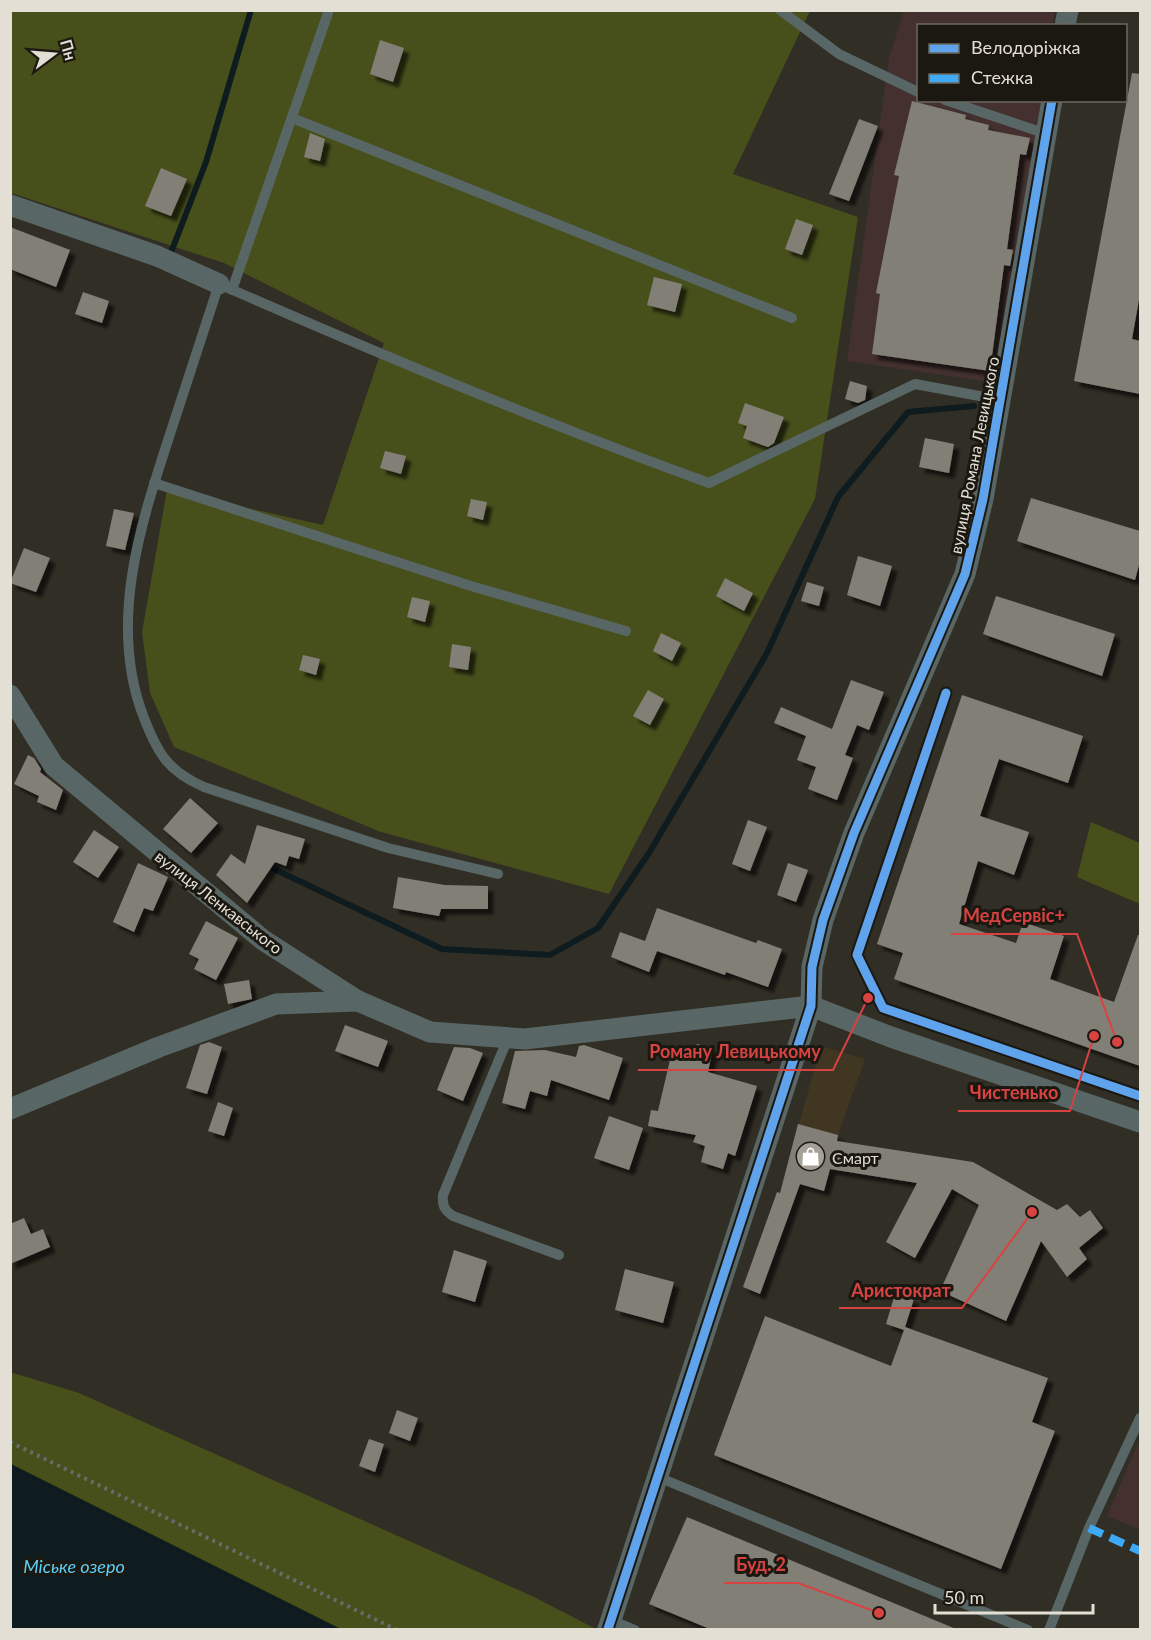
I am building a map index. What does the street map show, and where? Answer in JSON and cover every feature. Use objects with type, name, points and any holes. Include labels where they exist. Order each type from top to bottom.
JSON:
[{"type":"street","name":"вулиця Романа Левицького","points":[[610,1625],[811,1006],[812,967],[823,920],[854,833],[965,574],[983,499],[1052,102]]},
{"type":"street","points":[[10,205],[157,256],[226,287]]},
{"type":"street","name":"вулиця Ленкавського","points":[[10,695],[54,766],[263,940],[358,1001],[430,1032],[525,1039],[811,1006],[891,1037],[1140,1122]]},
{"type":"street","points":[[10,1109],[159,1047],[276,1004],[358,1001]]},
{"type":"lane","points":[[329,10],[292,118],[226,287],[143,516],[133,566],[128,621],[129,650],[140,708],[151,736],[167,764],[187,779],[255,805],[388,848],[498,874]]},
{"type":"lane","points":[[780,10],[839,54],[917,92]]},
{"type":"lane","points":[[951,102],[1047,134]]},
{"type":"lane","points":[[292,118],[792,318]]},
{"type":"lane","points":[[226,287],[331,334],[589,440],[709,483],[915,384],[1001,400]]},
{"type":"lane","points":[[154,483],[471,586],[626,631]]},
{"type":"lane","points":[[508,1038],[443,1195],[442,1203],[446,1211],[453,1216],[558,1255]]},
{"type":"lane","points":[[1049,1629],[1089,1528],[1140,1418]]},
{"type":"lane","points":[[658,1477],[1028,1629]]},
{"type":"lane","points":[[610,1625],[635,1629]]},
{"type":"path","points":[[10,1442],[398,1629]]},
{"type":"shaded area","points":[[904,11],[1054,11],[1053,24],[917,24],[917,102],[1046,102],[997,383],[847,361],[889,58]]},
{"type":"shaded area","points":[[821,1046],[865,1059],[838,1135],[824,1191],[783,1180]]},
{"type":"shaded area","points":[[1140,1439],[1140,1530],[1107,1516]]},
{"type":"green space","points":[[11,11],[810,11],[733,174],[858,217],[815,499],[609,894],[381,832],[174,747],[150,693],[142,632],[167,490],[323,525],[384,343],[224,263],[11,193]]},
{"type":"green space","points":[[1091,822],[1140,843],[1140,904],[1077,877]]},
{"type":"green space","points":[[10,1372],[79,1393],[534,1597],[596,1629],[11,1629]]},
{"type":"water","name":"Міське озеро","points":[[11,1464],[341,1629],[11,1629]]},
{"type":"building","points":[[380,40],[404,48],[393,82],[370,74]]},
{"type":"building","points":[[1132,73],[1140,74],[1140,294],[1132,339],[1140,341],[1140,394],[1074,381]]},
{"type":"building","points":[[912,101],[966,115],[965,119],[989,125],[988,130],[1030,138],[1026,155],[1020,154],[1007,249],[1013,250],[1010,266],[1004,265],[990,371],[872,354],[880,294],[876,293],[899,176],[894,175]]},
{"type":"building","points":[[859,119],[878,126],[849,201],[829,194]]},
{"type":"building","points":[[310,133],[325,139],[320,161],[304,157]]},
{"type":"building","points":[[161,168],[187,179],[171,216],[145,206]]},
{"type":"building","points":[[796,219],[813,225],[802,255],[785,249]]},
{"type":"building","points":[[10,227],[70,250],[56,287],[10,269]]},
{"type":"building","points":[[654,277],[682,284],[675,312],[647,305]]},
{"type":"building","points":[[83,292],[109,301],[102,323],[75,314]]},
{"type":"building","points":[[850,381],[867,386],[865,400],[858,403],[845,399]]},
{"type":"building","points":[[745,403],[784,417],[774,443],[768,447],[743,438],[747,426],[738,423]]},
{"type":"building","points":[[925,438],[954,444],[949,473],[919,467]]},
{"type":"building","points":[[385,451],[406,456],[401,474],[380,468]]},
{"type":"building","points":[[1031,498],[1140,531],[1140,561],[1135,580],[1017,541]]},
{"type":"building","points":[[471,499],[487,502],[483,520],[467,516]]},
{"type":"building","points":[[114,509],[134,513],[125,550],[106,546]]},
{"type":"building","points":[[24,548],[50,558],[36,592],[10,583]]},
{"type":"building","points":[[858,556],[892,566],[880,606],[847,595]]},
{"type":"building","points":[[725,578],[753,593],[744,611],[716,596]]},
{"type":"building","points":[[807,582],[824,587],[819,606],[801,601]]},
{"type":"building","points":[[996,596],[1115,634],[1102,676],[983,634]]},
{"type":"building","points":[[412,597],[430,601],[425,622],[407,617]]},
{"type":"building","points":[[661,633],[681,643],[672,661],[653,651]]},
{"type":"building","points":[[452,644],[471,647],[468,670],[449,667]]},
{"type":"building","points":[[303,655],[320,659],[316,675],[299,670]]},
{"type":"building","points":[[851,680],[884,692],[869,730],[857,725],[845,755],[853,758],[837,800],[808,789],[816,767],[797,760],[806,736],[774,723],[781,707],[832,729]]},
{"type":"building","points":[[648,690],[664,699],[650,725],[633,716]]},
{"type":"building","points":[[962,695],[1083,736],[1068,783],[999,759],[980,816],[1029,832],[1014,875],[978,861],[959,924],[1016,943],[1023,922],[1064,936],[1050,979],[1114,1002],[1138,935],[1140,935],[1140,1066],[894,979],[903,953],[877,944]]},
{"type":"building","points":[[28,755],[34,758],[41,769],[40,772],[63,790],[56,810],[37,802],[39,796],[14,784]]},
{"type":"building","points":[[190,798],[218,823],[191,853],[163,829]]},
{"type":"building","points":[[748,820],[767,827],[750,871],[732,864]]},
{"type":"building","points":[[257,825],[305,839],[299,859],[289,856],[286,866],[275,862],[247,903],[216,875],[231,854],[245,864]]},
{"type":"building","points":[[94,830],[119,847],[98,878],[73,862]]},
{"type":"building","points":[[138,863],[168,877],[153,911],[144,908],[134,932],[113,922]]},
{"type":"building","points":[[788,863],[808,870],[796,902],[777,895]]},
{"type":"building","points":[[398,877],[445,885],[488,886],[488,909],[441,909],[439,916],[393,908]]},
{"type":"building","points":[[657,908],[756,943],[758,940],[782,949],[768,987],[726,972],[725,975],[657,951],[649,972],[611,957],[620,932],[645,941]]},
{"type":"building","points":[[206,921],[238,938],[216,980],[194,969],[199,959],[189,954]]},
{"type":"building","points":[[249,980],[252,999],[228,1004],[224,984]]},
{"type":"building","points":[[345,1025],[388,1041],[378,1067],[335,1051]]},
{"type":"building","points":[[209,1042],[222,1047],[207,1094],[186,1088],[200,1045]]},
{"type":"building","points":[[697,1044],[713,1048],[708,1072],[757,1086],[735,1156],[728,1153],[723,1169],[701,1162],[705,1146],[693,1142],[696,1135],[648,1126],[651,1110],[658,1111],[673,1047],[695,1052]]},
{"type":"building","points":[[584,1045],[623,1058],[609,1100],[551,1080],[547,1096],[530,1091],[525,1109],[502,1103],[515,1051],[545,1050],[576,1057],[579,1046]]},
{"type":"building","points":[[454,1047],[470,1048],[483,1053],[463,1101],[437,1090]]},
{"type":"building","points":[[218,1102],[233,1108],[224,1136],[208,1131]]},
{"type":"building","points":[[609,1116],[643,1128],[629,1170],[594,1158]]},
{"type":"building","points":[[798,1124],[838,1135],[837,1141],[973,1162],[1057,1210],[1067,1204],[1080,1217],[1090,1210],[1103,1228],[1079,1248],[1087,1259],[1067,1277],[1041,1241],[1006,1321],[940,1291],[979,1205],[952,1189],[915,1258],[886,1242],[917,1183],[830,1169],[824,1191],[800,1184],[760,1294],[743,1287],[777,1192],[780,1193]]},
{"type":"building","points":[[24,1218],[31,1234],[43,1229],[50,1247],[10,1264],[10,1224]]},
{"type":"building","points":[[454,1250],[487,1261],[475,1302],[442,1292]]},
{"type":"building","points":[[625,1269],[674,1282],[663,1323],[615,1310]]},
{"type":"building","points":[[895,1294],[914,1299],[905,1327],[1048,1378],[1032,1422],[1055,1431],[1001,1569],[714,1455],[765,1316],[891,1366],[904,1330],[886,1324]]},
{"type":"building","points":[[397,1410],[418,1418],[410,1441],[389,1433]]},
{"type":"building","points":[[369,1439],[384,1444],[375,1472],[359,1466]]},
{"type":"building","points":[[687,1517],[956,1629],[710,1629],[649,1604]]},
{"type":"waterway","points":[[170,255],[206,162],[251,10]]},
{"type":"waterway","points":[[274,869],[442,949],[550,955],[598,928],[649,853],[767,653],[838,497],[908,412],[974,406]]},
{"type":"marked path","points":[[1089,1528],[1140,1551]]},
{"type":"cycle path","points":[[608,1629],[811,1006],[812,967],[823,920],[854,833],[965,574],[983,499],[1052,102]]},
{"type":"cycle path","points":[[946,693],[857,955],[883,1008],[1140,1096]]},
{"type":"place","name":"Роману Левицькому","points":[[868,998]]},
{"type":"place","name":"Чистенько","points":[[1094,1036]]},
{"type":"place","name":"МедСервіс+","points":[[1117,1042]]},
{"type":"place","name":"Смарт","points":[[811,1157]]},
{"type":"place","name":"Аристократ","points":[[1032,1212]]},
{"type":"place","name":"Буд. 2","points":[[879,1613]]}]
